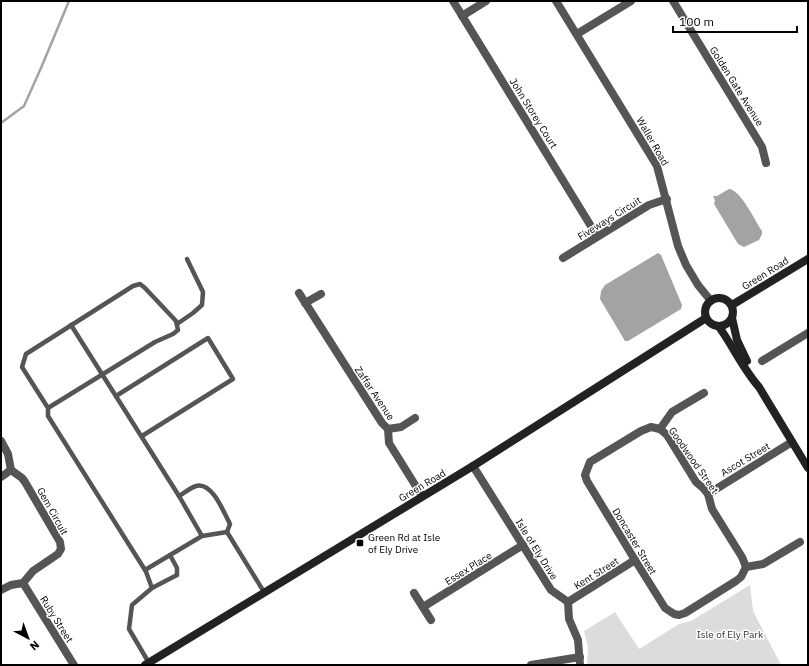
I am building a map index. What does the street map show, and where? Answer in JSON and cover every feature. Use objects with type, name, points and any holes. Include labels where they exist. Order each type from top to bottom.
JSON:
[{"type":"street","name":"John Storey Court","points":[[453,1],[597,236]]},
{"type":"street","points":[[462,16],[486,1]]},
{"type":"street","name":"Waller Road","points":[[556,1],[578,34],[658,166],[678,246],[686,265],[698,285],[711,301]]},
{"type":"street","points":[[578,34],[631,1]]},
{"type":"street","name":"Golden Gate Avenue","points":[[673,1],[762,146],[766,163]]},
{"type":"street","name":"Fiveways Circuit","points":[[563,258],[649,205],[667,199]]},
{"type":"street","name":"Green Road","points":[[732,305],[808,259]]},
{"type":"street","name":"Zaffar Avenue","points":[[299,293],[382,423],[388,429],[389,443],[422,496]]},
{"type":"street","points":[[305,303],[321,294]]},
{"type":"street","points":[[759,387],[737,340],[732,318],[732,305],[722,298],[711,301],[708,303],[705,311],[706,318],[711,324],[719,327],[733,347],[808,468]]},
{"type":"street","name":"Green Road","points":[[147,664],[473,466],[706,318]]},
{"type":"street","points":[[719,327],[727,324],[732,318]]},
{"type":"street","points":[[762,361],[808,333]]},
{"type":"street","points":[[660,429],[672,412],[704,393]]},
{"type":"street","points":[[388,429],[401,427],[415,418]]},
{"type":"street","name":"Doncaster Street","points":[[660,429],[651,427],[590,462],[585,474],[587,481],[634,560],[665,608],[669,612],[679,615],[685,613],[736,581],[741,577],[746,567]]},
{"type":"street","name":"Goodwood Street","points":[[660,429],[667,435],[696,482],[708,494],[712,509],[742,557],[746,567]]},
{"type":"street","name":"Gem Circuit","points":[[1,442],[8,454],[12,470],[25,482],[60,542],[61,549],[58,554],[33,571],[23,583]]},
{"type":"street","name":"Ascot Street","points":[[708,494],[792,442]]},
{"type":"street","name":"Isle of Ely Drive","points":[[473,466],[550,590],[568,602]]},
{"type":"street","points":[[1,477],[12,470]]},
{"type":"street","points":[[746,567],[763,564],[800,542]]},
{"type":"street","name":"Essex Place","points":[[423,607],[523,545]]},
{"type":"street","name":"Kent Street","points":[[568,602],[634,560]]},
{"type":"street","points":[[1,590],[11,585],[23,583]]},
{"type":"street","name":"Ruby Street","points":[[23,583],[74,665]]},
{"type":"street","points":[[414,593],[431,620]]},
{"type":"street","points":[[531,665],[580,661],[578,640],[568,619],[568,602]]},
{"type":"lane","points":[[177,324],[202,305],[203,292],[187,259]]},
{"type":"lane","points":[[48,408],[155,342],[173,334],[178,330],[176,322],[140,284],[133,286],[26,354],[22,367],[48,408],[48,416],[145,569],[152,588]]},
{"type":"lane","points":[[71,325],[142,436],[202,536]]},
{"type":"lane","points":[[116,396],[208,338],[234,380],[142,436]]},
{"type":"lane","points":[[179,496],[196,486],[202,486],[212,492],[230,524],[227,532]]},
{"type":"lane","points":[[145,569],[202,536],[227,532]]},
{"type":"lane","points":[[227,532],[264,592]]},
{"type":"lane","points":[[147,664],[129,629],[132,604],[152,588],[177,575],[177,568],[170,555]]},
{"type":"green space","name":"Isle of Ely Park","points":[[750,585],[753,611],[781,665],[587,665],[588,648],[584,631],[615,612],[639,649],[679,624],[691,621]]},
{"type":"shaded area","points":[[729,189],[734,191],[743,200],[762,231],[759,240],[744,247],[738,244],[714,204],[715,200],[713,196],[717,196]]},
{"type":"shaded area","points":[[658,253],[661,255],[682,305],[681,309],[628,341],[625,341],[600,299],[601,291],[605,285]]},
{"type":"waterway","points":[[1,123],[24,106],[69,1]]},
{"type":"place","name":"Green Rd at Isle of Ely Drive","points":[[360,543]]}]
